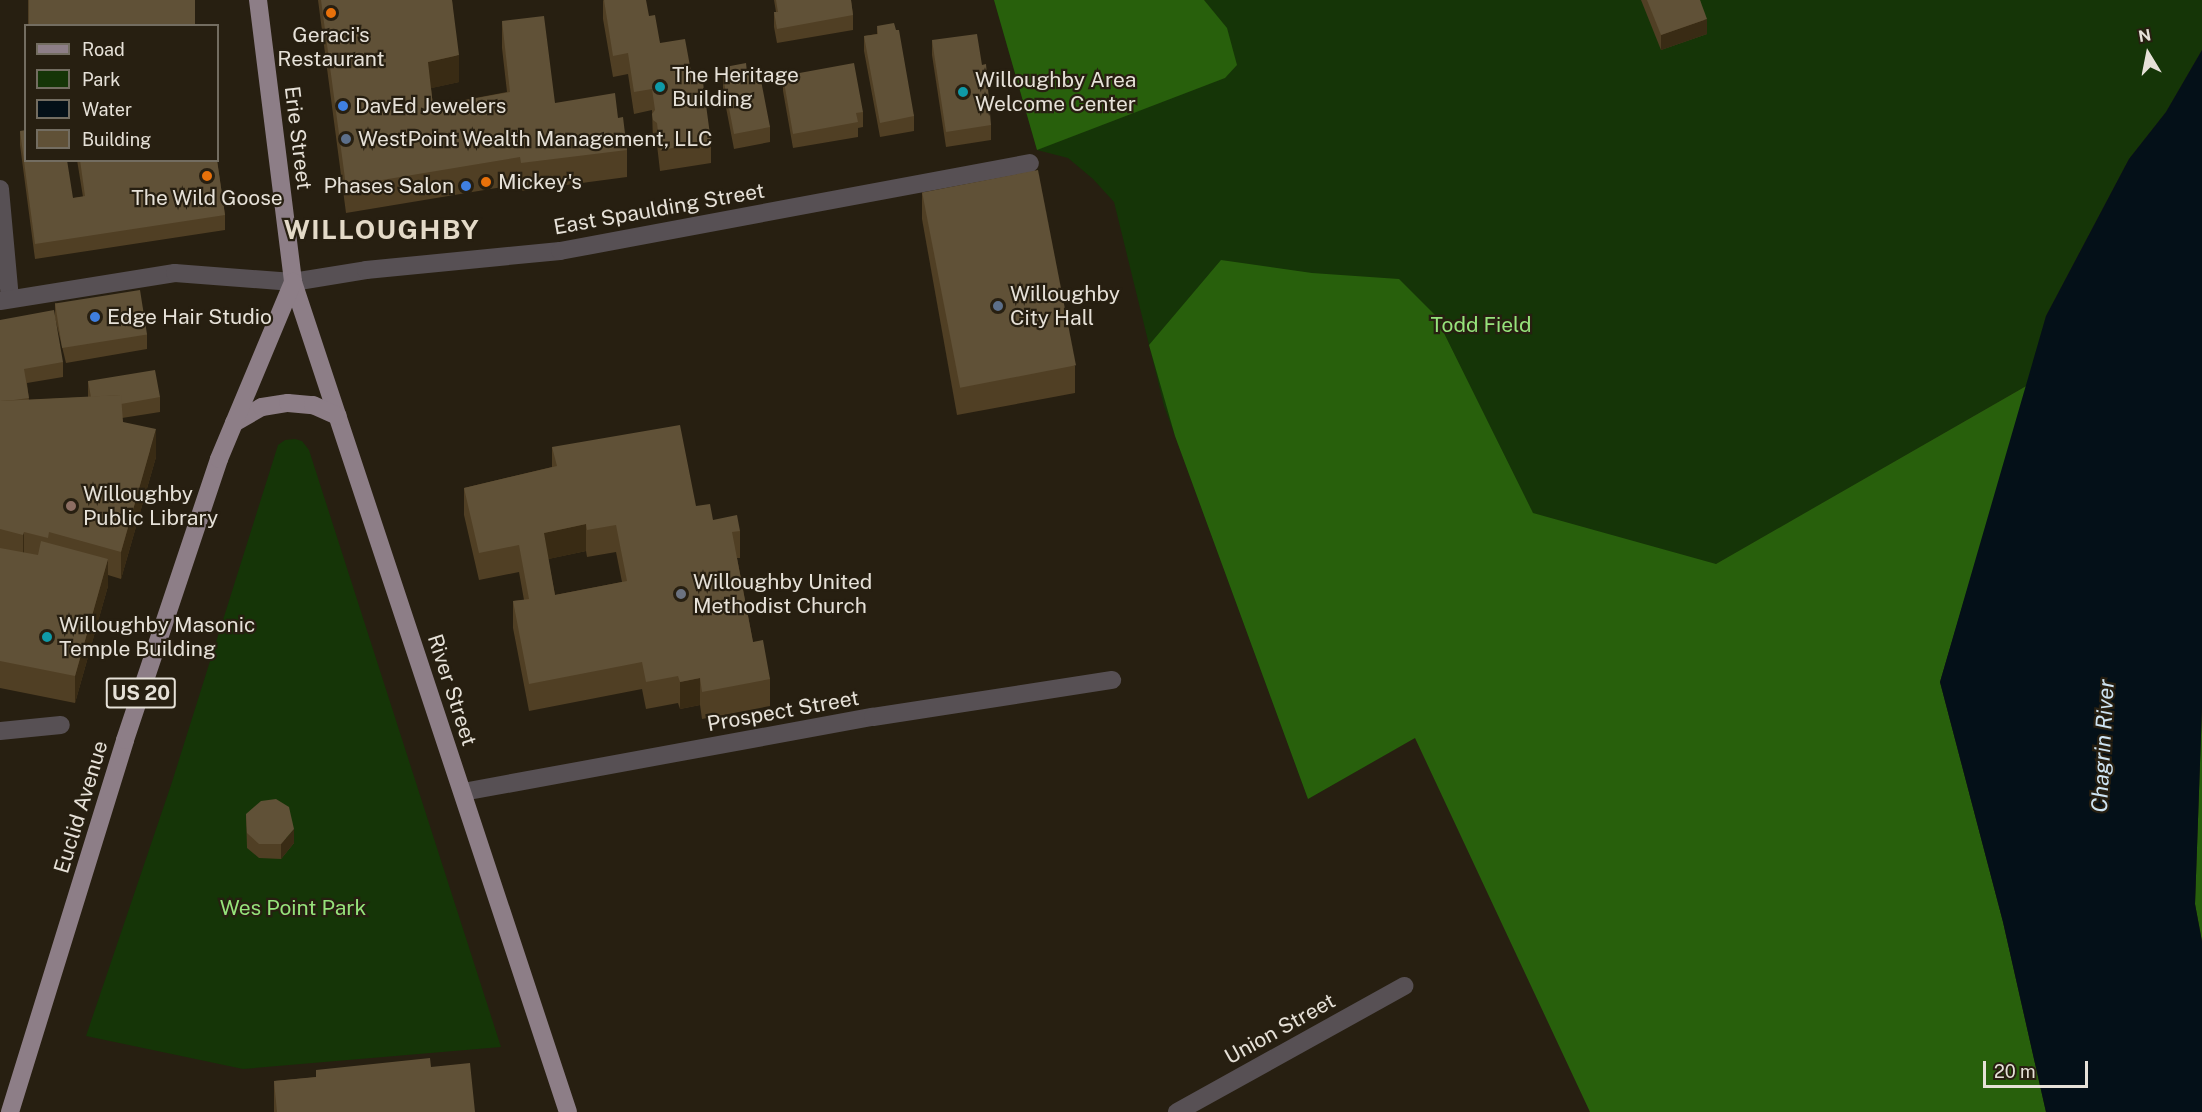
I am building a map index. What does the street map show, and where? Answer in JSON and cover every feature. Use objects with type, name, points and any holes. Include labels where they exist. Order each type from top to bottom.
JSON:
[{"type":"main road","name":"Erie Street","points":[[258,0],[293,282]]},
{"type":"main road","name":"River Street","points":[[293,282],[568,1112]]},
{"type":"main road","name":"Euclid Avenue","points":[[13,1111],[125,740],[219,459],[293,282]]},
{"type":"main road","points":[[234,423],[262,407],[288,403],[313,405],[338,416]]},
{"type":"street","name":"East Spaulding Street","points":[[5,300],[175,273],[293,282],[366,270],[560,251],[1030,163]]},
{"type":"street","points":[[0,189],[5,300]]},
{"type":"street","name":"Prospect Street","points":[[463,792],[873,717],[1112,680]]},
{"type":"street","points":[[0,731],[61,725]]},
{"type":"street","name":"Union Street","points":[[1177,1112],[1404,986]]},
{"type":"green space","name":"Todd Field","points":[[994,0],[2202,0],[2202,50],[2166,112],[2129,159],[2046,316],[2028,385],[1308,799],[1164,406],[1114,202],[1093,179],[1068,158],[1037,150]]},
{"type":"green space","points":[[994,0],[1204,0],[1227,28],[1237,65],[1225,78],[1037,150]]},
{"type":"green space","points":[[1221,260],[1312,273],[1399,279],[1435,315],[1533,513],[1716,564],[2028,385],[1940,682],[2003,922],[2046,1112],[1590,1112],[1415,738],[1308,799],[1175,436],[1149,345]]},
{"type":"green space","name":"Wes Point Park","points":[[285,440],[302,441],[309,450],[501,1047],[243,1069],[86,1036],[172,782],[278,445]]},
{"type":"green space","points":[[2202,707],[2202,941],[2195,904]]},
{"type":"water","name":"Chagrin River","points":[[2202,50],[2202,707],[2195,904],[2202,942],[2202,1112],[2046,1112],[2003,922],[1940,682],[2046,316],[2129,159],[2166,112]]},
{"type":"building","points":[[29,0],[195,0],[195,24],[29,24]]},
{"type":"building","points":[[321,0],[452,0],[459,55],[428,62],[433,106],[510,92],[502,21],[544,16],[555,103],[615,93],[618,118],[623,117],[627,150],[521,163],[520,157],[346,186]]},
{"type":"building","name":"The Heritage Building","points":[[604,0],[646,0],[649,16],[655,15],[660,43],[685,39],[692,77],[702,75],[711,142],[660,150],[657,123],[653,120],[652,114],[655,110],[652,89],[634,92],[628,53],[613,56]]},
{"type":"building","points":[[776,0],[851,0],[853,15],[777,29],[774,12],[778,12]]},
{"type":"building","points":[[1647,0],[1700,0],[1707,19],[1661,35]]},
{"type":"building","points":[[894,23],[896,30],[899,30],[914,116],[880,123],[864,36],[878,34],[877,26]]},
{"type":"building","name":"Willoughby Area Welcome Center","points":[[977,34],[982,65],[986,64],[991,125],[946,132],[932,40]]},
{"type":"building","points":[[746,63],[747,72],[759,70],[770,127],[734,134],[723,77],[727,77],[725,67]]},
{"type":"building","points":[[854,63],[863,112],[856,113],[858,122],[793,134],[783,76]]},
{"type":"building","points":[[24,130],[24,161],[20,131]]},
{"type":"building","points":[[24,162],[67,162],[73,198],[85,196],[80,162],[217,162],[225,215],[35,244]]},
{"type":"building","name":"Willoughby City Hall","points":[[1038,170],[1076,365],[960,388],[922,193]]},
{"type":"building","points":[[140,290],[147,334],[62,348],[55,303]]},
{"type":"building","points":[[54,310],[63,362],[24,369],[29,398],[0,401],[0,320]]},
{"type":"building","points":[[155,370],[160,397],[121,404],[121,395],[91,397],[88,381]]},
{"type":"building","name":"Willoughby Public Library","points":[[121,395],[123,422],[156,429],[121,552],[49,532],[48,538],[0,529],[0,401]]},
{"type":"building","name":"Willoughby United Methodist Church","points":[[680,425],[696,506],[710,504],[713,520],[737,515],[740,531],[732,532],[753,642],[763,640],[770,679],[702,692],[700,678],[680,682],[678,676],[646,682],[642,662],[529,684],[513,601],[529,599],[519,545],[479,553],[464,488],[557,466],[552,447]],"holes":[[[586,524],[587,530],[616,525],[627,581],[555,595],[544,533]]]},
{"type":"building","name":"Willoughby Masonic Temple Building","points":[[41,541],[108,559],[75,676],[0,661],[0,548],[38,555]]},
{"type":"building","points":[[276,799],[289,807],[294,829],[281,844],[259,844],[247,833],[246,814],[261,801]]},
{"type":"building","points":[[430,1058],[431,1067],[470,1063],[475,1112],[277,1112],[274,1081],[316,1077],[316,1070]]},
{"type":"place","name":"Geraci's Restaurant","points":[[331,13]]},
{"type":"place","name":"The Heritage Building","points":[[660,87]]},
{"type":"place","name":"Willoughby Area Welcome Center","points":[[963,92]]},
{"type":"place","name":"DavEd Jewelers","points":[[343,106]]},
{"type":"place","name":"WestPoint Wealth Management, LLC","points":[[346,139]]},
{"type":"place","name":"The Wild Goose","points":[[207,176]]},
{"type":"place","name":"Mickey's","points":[[486,182]]},
{"type":"place","name":"Phases Salon","points":[[466,186]]},
{"type":"place","name":"Willoughby City Hall","points":[[998,306]]},
{"type":"place","name":"Edge Hair Studio","points":[[95,317]]},
{"type":"place","name":"Willoughby Public Library","points":[[71,506]]},
{"type":"place","name":"Willoughby United Methodist Church","points":[[681,594]]},
{"type":"place","name":"Willoughby Masonic Temple Building","points":[[47,637]]},
{"type":"district","name":"WILLOUGHBY","points":[[382,230]]}]
